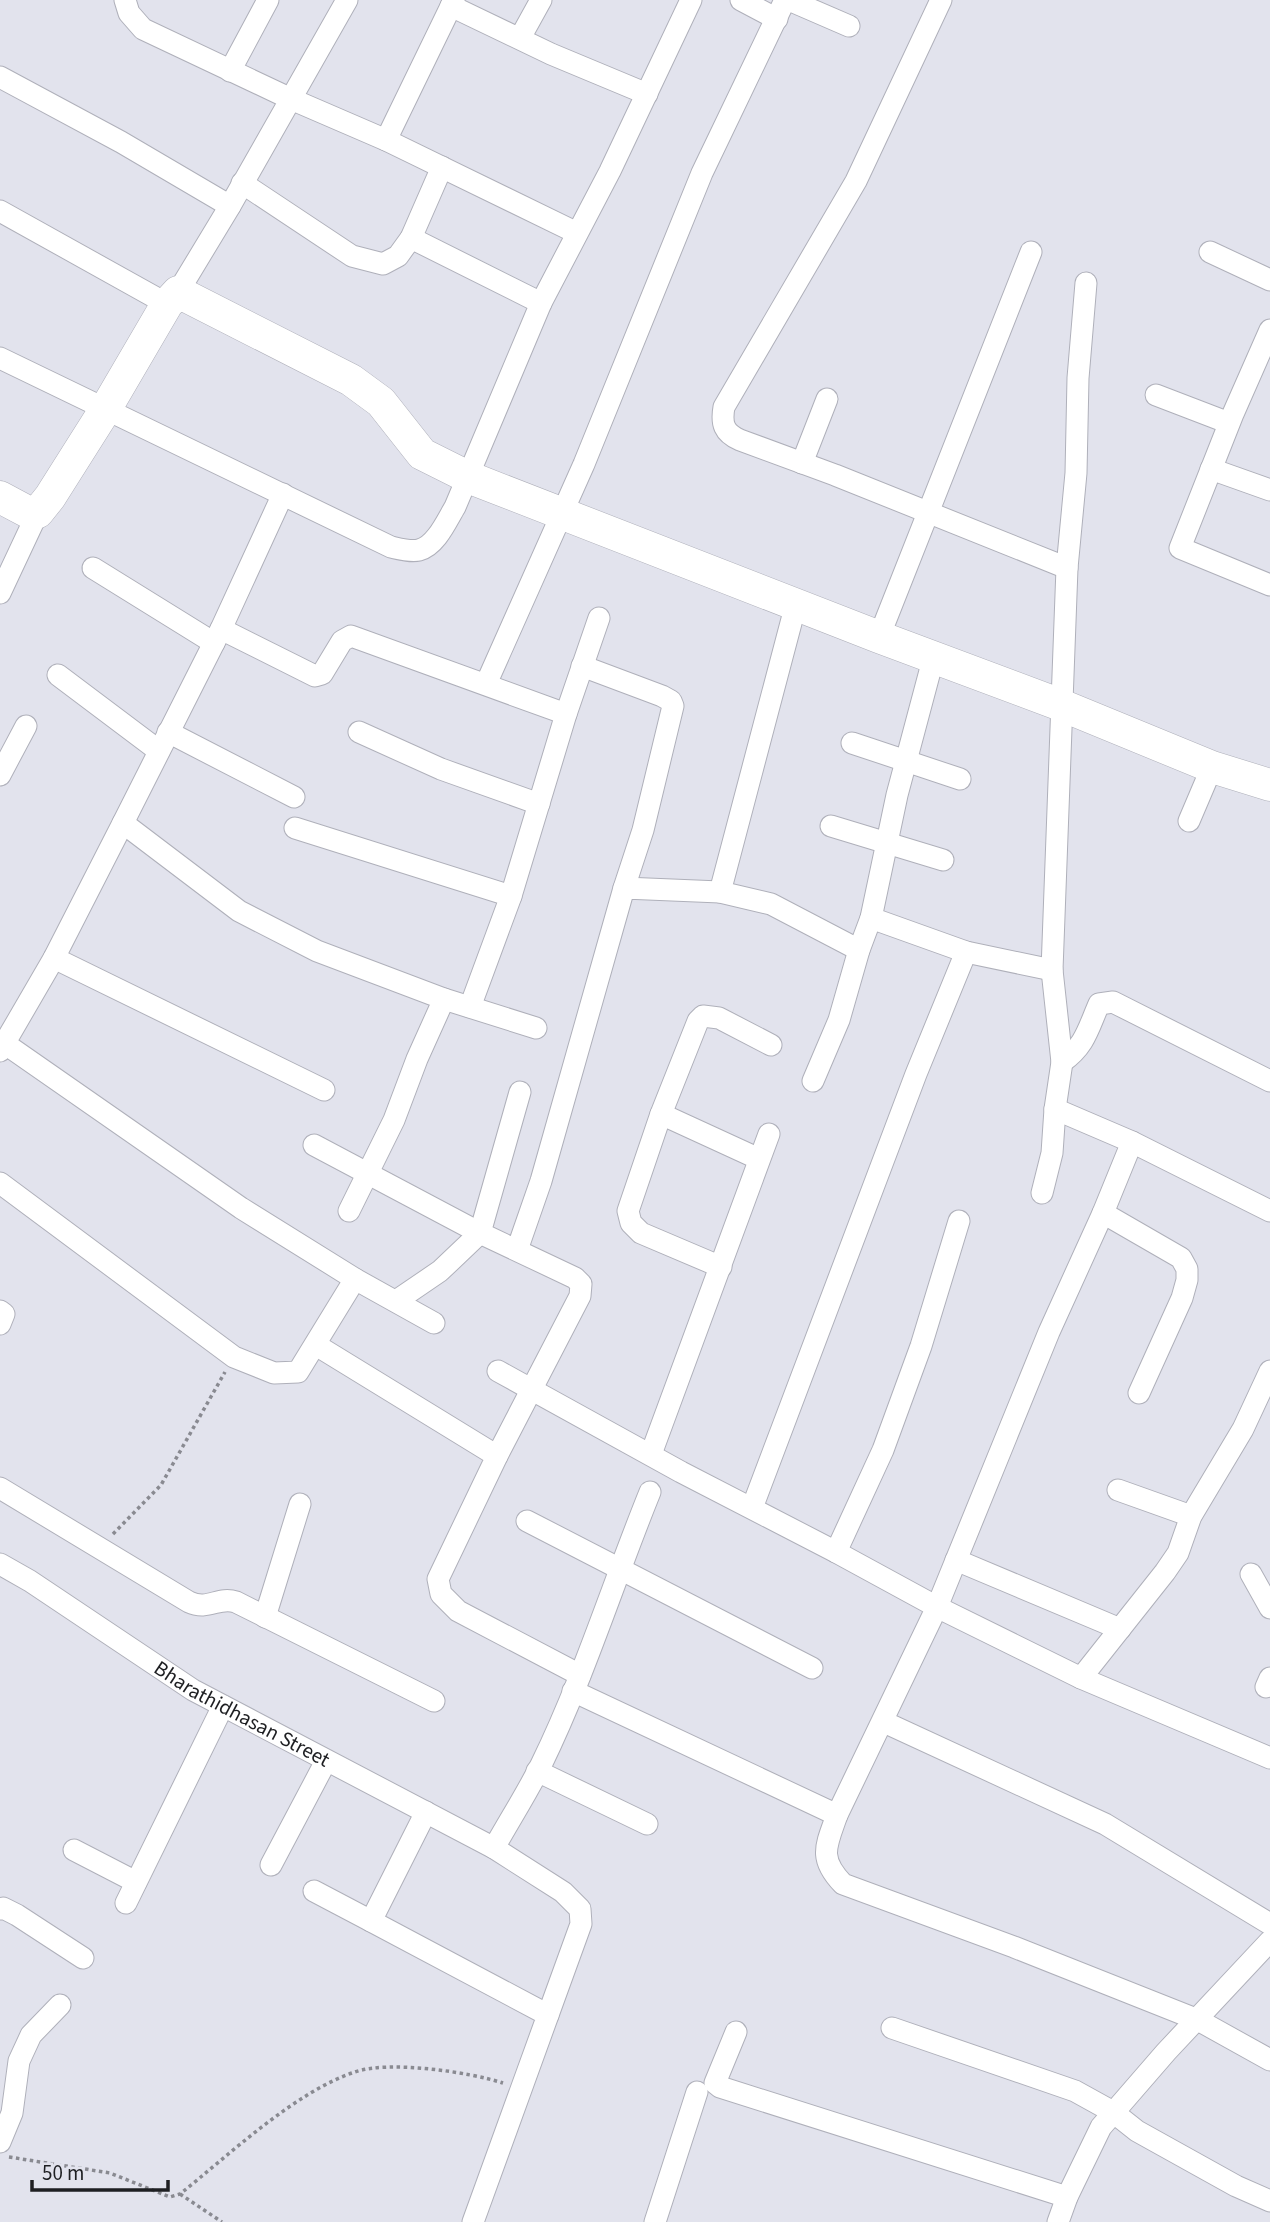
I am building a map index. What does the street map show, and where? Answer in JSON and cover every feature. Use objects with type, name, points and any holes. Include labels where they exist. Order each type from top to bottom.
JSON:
[{"type":"street","points":[[125,0],[129,13],[143,29],[442,167],[577,233]]},
{"type":"street","points":[[230,71],[268,0]]},
{"type":"street","points":[[0,593],[38,512],[105,410],[230,206],[347,0]]},
{"type":"street","points":[[520,38],[541,0]]},
{"type":"street","points":[[0,358],[391,547],[417,551],[426,547],[455,507],[541,303],[647,94],[691,0]]},
{"type":"street","points":[[741,0],[784,6],[849,26]]},
{"type":"street","points":[[941,0],[856,181],[724,407],[722,421],[729,435],[1067,568]]},
{"type":"street","points":[[386,141],[453,3],[520,38],[647,94]]},
{"type":"street","points":[[486,684],[614,394],[702,173],[784,6]]},
{"type":"street","points":[[0,76],[230,206]]},
{"type":"street","points":[[242,183],[352,256],[383,264],[398,257],[411,238],[442,167]]},
{"type":"street","points":[[0,211],[172,298],[351,380],[381,402],[422,454],[468,477],[1060,705],[1212,767],[1270,785]]},
{"type":"street","points":[[411,238],[541,303]]},
{"type":"street","points":[[879,637],[1031,251]]},
{"type":"street","points":[[1210,252],[1270,280]]},
{"type":"street","points":[[1042,1193],[1052,1153],[1062,1062],[1052,970],[1060,705],[1067,568],[1076,473],[1078,378],[1086,283]]},
{"type":"street","points":[[1270,330],[1229,423],[1180,548],[1270,585]]},
{"type":"street","points":[[1156,395],[1229,423]]},
{"type":"street","points":[[802,463],[827,399]]},
{"type":"street","points":[[1211,469],[1270,490]]},
{"type":"street","points":[[283,494],[217,636],[123,823],[54,958],[2,1047],[241,1208],[355,1279],[434,1323]]},
{"type":"street","points":[[0,497],[28,512],[38,512]]},
{"type":"street","points":[[93,568],[217,636],[315,676],[323,674],[342,641],[351,636],[566,714]]},
{"type":"street","points":[[720,892],[796,604]]},
{"type":"street","points":[[470,1007],[511,896],[598,618]]},
{"type":"street","points":[[813,1081],[839,1020],[871,918],[906,761],[934,656]]},
{"type":"street","points":[[517,1250],[541,1181],[643,830],[673,706],[671,701],[662,696],[582,666]]},
{"type":"street","points":[[58,675],[164,742],[294,797]]},
{"type":"street","points":[[0,775],[26,726]]},
{"type":"street","points":[[359,732],[441,769],[539,804]]},
{"type":"street","points":[[852,743],[960,779]]},
{"type":"street","points":[[1189,821],[1212,767]]},
{"type":"street","points":[[123,823],[239,911],[317,951],[444,999],[536,1028]]},
{"type":"street","points":[[831,826],[943,860]]},
{"type":"street","points":[[295,828],[511,896]]},
{"type":"street","points":[[624,888],[720,892],[771,904],[859,950]]},
{"type":"street","points":[[871,918],[965,952],[1052,970]]},
{"type":"street","points":[[752,1508],[916,1074],[965,952]]},
{"type":"street","points":[[54,958],[324,1090]]},
{"type":"street","points":[[349,1211],[394,1120],[444,999]]},
{"type":"street","points":[[1062,1062],[1081,1046],[1099,1004],[1113,1002],[1270,1081]]},
{"type":"street","points":[[721,1267],[641,1233],[631,1223],[628,1211],[692,1032],[703,1016],[719,1018],[771,1045]]},
{"type":"street","points":[[396,1301],[440,1271],[480,1233],[520,1093]]},
{"type":"street","points":[[1055,1109],[1132,1142],[1270,1211]]},
{"type":"street","points":[[661,1114],[759,1159]]},
{"type":"street","points":[[651,1454],[769,1133]]},
{"type":"street","points":[[1132,1142],[1049,1332],[937,1608],[837,1815],[826,1846],[826,1860],[831,1872],[843,1884],[1014,1947],[1198,2020],[1270,2060]]},
{"type":"street","points":[[314,1145],[480,1233],[575,1278],[581,1284],[580,1296],[497,1456],[438,1578],[441,1594],[458,1611],[576,1683],[837,1815]]},
{"type":"street","points":[[0,1184],[234,1357],[274,1373],[298,1372],[355,1279]]},
{"type":"street","points":[[1103,1213],[1181,1258],[1187,1269],[1182,1298],[1139,1393]]},
{"type":"street","points":[[836,1552],[883,1450],[921,1346],[959,1221]]},
{"type":"street","points":[[0,1311],[4,1314],[0,1324]]},
{"type":"street","points":[[316,1345],[497,1456]]},
{"type":"street","points":[[498,1371],[937,1608],[1081,1678],[1270,1758]]},
{"type":"street","points":[[1081,1678],[1178,1553],[1191,1516],[1243,1429],[1270,1371]]},
{"type":"street","points":[[0,1488],[197,1605],[204,1607],[229,1600],[433,1701]]},
{"type":"street","points":[[1118,1490],[1191,1516]]},
{"type":"street","points":[[494,1849],[537,1771],[576,1683],[650,1492]]},
{"type":"street","points":[[265,1617],[300,1504]]},
{"type":"street","points":[[527,1521],[812,1668]]},
{"type":"street","points":[[956,1560],[1120,1629]]},
{"type":"street","name":"Bharathidhasan Street","points":[[0,1564],[30,1581],[193,1690],[494,1849],[564,1892],[580,1909],[581,1924],[548,2015]]},
{"type":"street","points":[[1251,1574],[1270,1608]]},
{"type":"street","points":[[126,1903],[223,1706]]},
{"type":"street","points":[[884,1722],[1105,1824],[1270,1924]]},
{"type":"street","points":[[271,1865],[326,1761]]},
{"type":"street","points":[[537,1771],[647,1824]]},
{"type":"street","points":[[371,1921],[426,1812]]},
{"type":"street","points":[[74,1850],[136,1882]]},
{"type":"street","points":[[314,1891],[548,2015],[473,2222]]},
{"type":"street","points":[[0,1909],[18,1915],[83,1958]]},
{"type":"street","points":[[1062,2221],[1067,2197],[1101,2127],[1112,2112],[1270,1941]]},
{"type":"street","points":[[3,2130],[12,2113],[19,2061],[30,2035],[60,2005]]},
{"type":"street","points":[[892,2028],[1075,2091],[1148,2137],[1236,2186],[1270,2201]]},
{"type":"street","points":[[736,2032],[715,2083],[720,2087],[1067,2197]]},
{"type":"street","points":[[654,2222],[697,2092]]},
{"type":"path","points":[[100,1549],[122,1522],[161,1485],[234,1357]]},
{"type":"path","points":[[0,2156],[110,2173],[170,2197],[180,2194],[302,2098],[356,2071],[397,2067],[488,2078]]},
{"type":"path","points":[[180,2194],[222,2222]]}]
